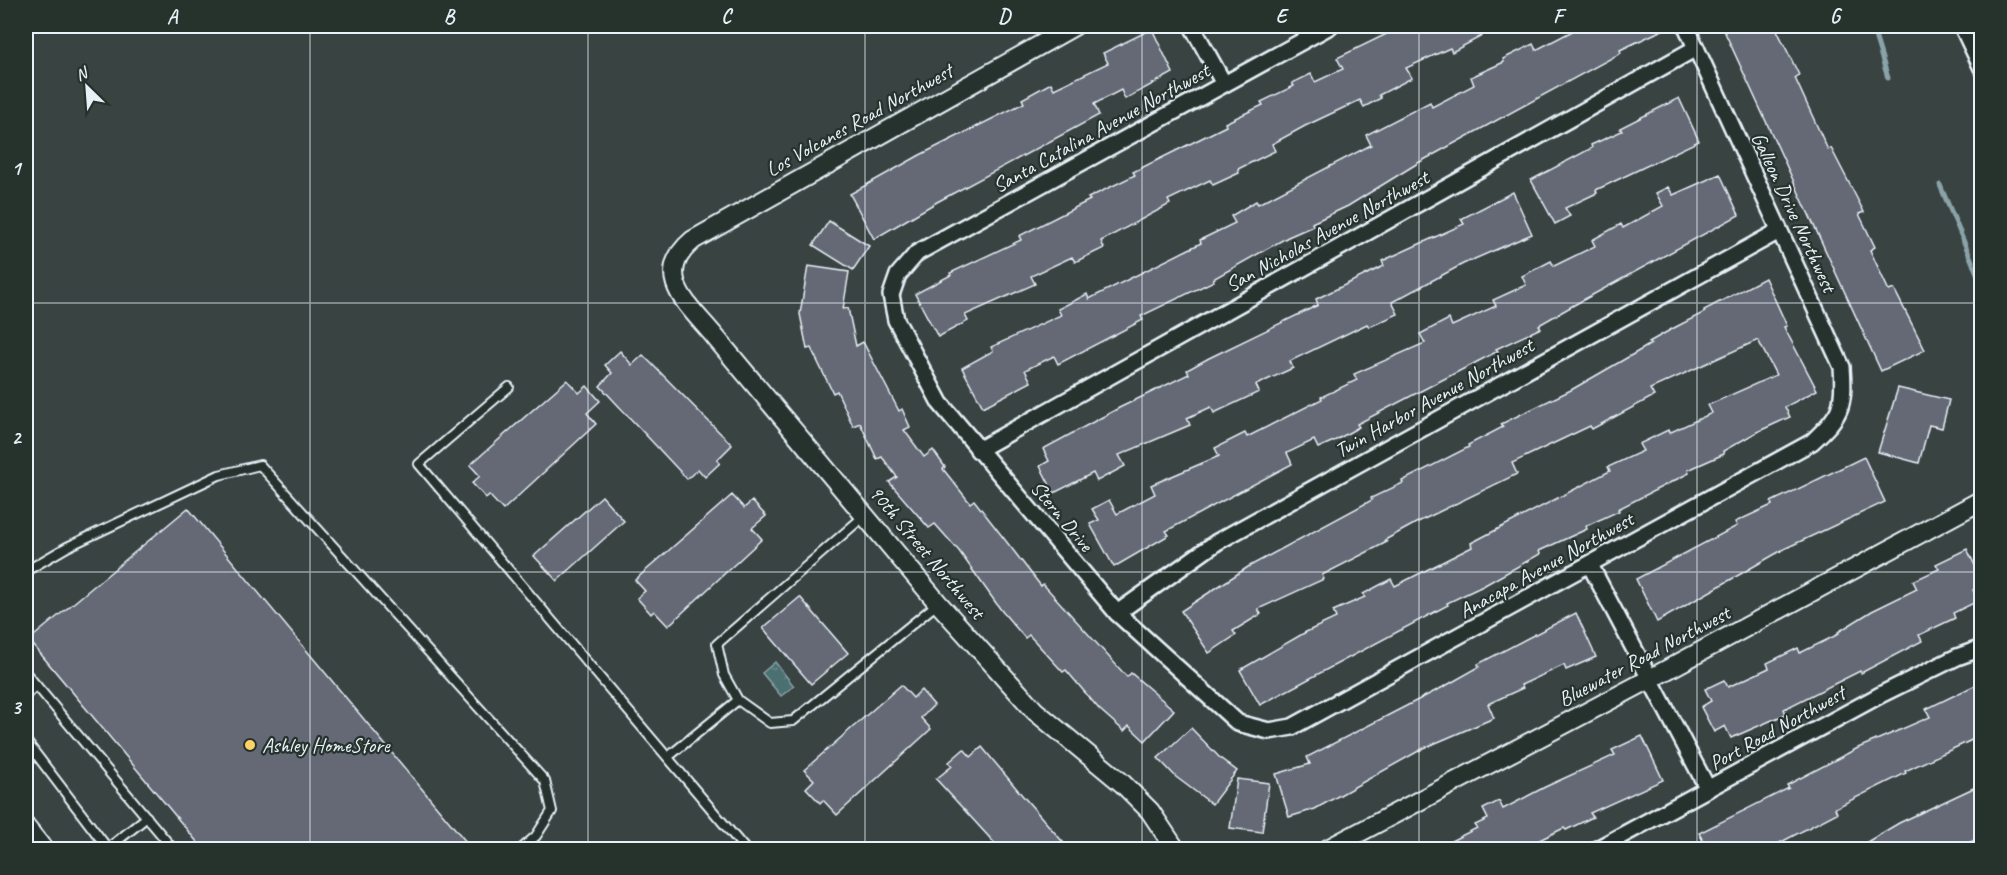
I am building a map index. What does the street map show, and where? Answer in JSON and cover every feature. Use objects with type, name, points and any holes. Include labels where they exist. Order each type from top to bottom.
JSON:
[{"type":"street","name":"Los Volcanes Road Northwest","points":[[674,262],[681,250],[693,240],[1074,26]]},
{"type":"street","points":[[1192,26],[1224,84]]},
{"type":"street","name":"Santa Catalina Avenue Northwest","points":[[898,275],[917,253],[1330,26]]},
{"type":"street","name":"Galleon Drive Northwest","points":[[1686,26],[1842,367],[1844,392],[1836,420]]},
{"type":"street","points":[[1962,26],[1982,68]]},
{"type":"street","name":"San Nicholas Avenue Northwest","points":[[978,450],[1696,48]]},
{"type":"street","name":"Twin Harbor Avenue Northwest","points":[[1117,613],[1217,542],[1779,231]]},
{"type":"street","name":"90th Street Northwest","points":[[674,262],[672,274],[681,295],[938,603],[1035,711],[1122,783],[1150,811],[1176,849]]},
{"type":"street","name":"Stern Drive","points":[[898,275],[891,295],[896,320],[940,403],[978,450],[1117,613],[1238,723],[1269,731]]},
{"type":"street","name":"Anacapa Avenue Northwest","points":[[1269,731],[1292,727],[1590,566],[1812,442],[1836,420]]},
{"type":"street","name":"Bluewater Road Northwest","points":[[1326,849],[1648,680],[1982,500]]},
{"type":"street","points":[[1590,566],[1648,680],[1708,789]]},
{"type":"street","name":"Port Road Northwest","points":[[1595,849],[1882,694],[1957,657],[1982,648]]},
{"type":"street","points":[[26,825],[46,849]]},
{"type":"lane","points":[[509,387],[419,464],[746,849]]},
{"type":"lane","points":[[26,571],[67,548],[219,475],[260,465],[545,781],[552,811],[536,836],[520,849]]},
{"type":"lane","points":[[865,515],[717,644],[724,675],[738,700],[770,723],[793,721],[938,603]]},
{"type":"lane","points":[[26,673],[174,849]]},
{"type":"lane","points":[[26,695],[36,686]]},
{"type":"lane","points":[[668,757],[738,700]]},
{"type":"lane","points":[[26,741],[108,849],[147,817]]},
{"type":"water","points":[[775,662],[794,686],[781,696],[762,673]]},
{"type":"building","points":[[1403,26],[1476,26],[1482,36],[1452,52],[1450,48],[1406,68],[1412,78],[1379,95],[1381,98],[1364,107],[1360,100],[1305,126],[1272,144],[1275,151],[1238,169],[1239,173],[1213,185],[1210,180],[1168,200],[1170,204],[1101,241],[1104,248],[1075,262],[1072,257],[1031,276],[1035,284],[965,315],[968,321],[938,337],[915,294],[951,275],[950,273],[1021,240],[1019,236],[1135,175],[1133,172],[1226,126],[1225,123],[1263,105],[1261,102],[1294,86],[1292,83],[1311,74],[1315,82],[1343,69],[1337,58]]},
{"type":"building","points":[[1582,26],[1671,26],[1620,50],[1621,53],[1418,163],[1348,206],[1312,223],[1313,226],[1288,237],[1213,279],[1214,281],[1141,316],[1143,320],[1058,364],[1054,356],[1025,370],[1031,382],[983,407],[962,368],[993,351],[991,347],[1061,315],[1058,309],[1087,294],[1089,299],[1201,243],[1200,240],[1235,223],[1231,216],[1256,201],[1258,204],[1371,145],[1366,135],[1430,102],[1432,107],[1474,85],[1471,77],[1504,62],[1503,59],[1533,44],[1536,50]]},
{"type":"building","points":[[1722,26],[1775,26],[1799,75],[1795,78],[1828,150],[1831,148],[1864,212],[1859,214],[1875,247],[1870,250],[1889,291],[1894,289],[1925,350],[1881,371]]},
{"type":"building","points":[[1152,29],[1173,73],[1125,99],[1121,90],[1094,104],[1099,115],[937,202],[874,239],[850,194],[920,155],[1024,103],[1022,99],[1051,83],[1054,89],[1108,63],[1103,53]]},
{"type":"building","points":[[1679,98],[1699,141],[1596,190],[1597,193],[1565,208],[1570,216],[1555,224],[1531,180],[1592,148],[1591,145],[1622,131],[1620,128]]},
{"type":"building","points":[[1720,174],[1739,215],[1574,305],[1539,325],[1541,328],[1496,349],[1498,351],[1357,424],[1359,427],[1336,440],[1318,448],[1314,440],[1287,453],[1292,464],[1166,531],[1169,535],[1114,567],[1090,524],[1099,520],[1092,509],[1109,500],[1117,514],[1155,494],[1151,485],[1219,456],[1215,448],[1245,433],[1247,437],[1357,380],[1354,374],[1425,343],[1420,334],[1449,319],[1452,326],[1496,306],[1493,300],[1526,285],[1522,276],[1551,261],[1554,266],[1595,246],[1592,240],[1621,224],[1623,228],[1663,206],[1656,193],[1668,187],[1673,195]]},
{"type":"building","points":[[1513,192],[1532,234],[1463,264],[1392,302],[1398,314],[1369,327],[1367,324],[1290,361],[1293,368],[1256,385],[1259,392],[1214,413],[1211,407],[1187,418],[1190,425],[1119,455],[1125,466],[1097,481],[1093,473],[1054,493],[1040,466],[1049,461],[1043,449],[1189,374],[1187,370],[1209,358],[1318,305],[1316,299],[1384,266],[1382,261],[1464,224],[1461,219]]},
{"type":"building","points":[[829,221],[869,246],[853,270],[813,245]]},
{"type":"building","points":[[808,266],[849,272],[843,309],[848,308],[856,346],[863,342],[899,411],[902,409],[910,427],[904,430],[924,457],[933,450],[945,467],[943,469],[970,503],[974,500],[1041,586],[1043,584],[1127,677],[1131,673],[1174,710],[1145,741],[1129,726],[1124,731],[1099,709],[1066,670],[1063,672],[1029,635],[1025,638],[1001,610],[959,551],[935,524],[929,528],[889,482],[897,477],[882,457],[877,459],[860,423],[853,426],[837,391],[833,393],[811,348],[807,349],[800,314]]},
{"type":"building","points":[[1765,278],[1787,326],[1784,327],[1817,390],[1785,407],[1790,417],[1757,432],[1723,451],[1724,454],[1688,470],[1689,473],[1586,526],[1587,529],[1539,551],[1540,554],[1483,586],[1447,603],[1448,605],[1260,705],[1240,670],[1306,632],[1336,618],[1333,611],[1365,597],[1363,594],[1391,579],[1395,586],[1472,547],[1471,543],[1610,471],[1608,467],[1643,451],[1639,444],[1712,413],[1708,405],[1776,375],[1758,340],[1650,389],[1654,396],[1592,429],[1590,426],[1512,463],[1517,474],[1416,523],[1385,540],[1387,542],[1322,575],[1324,579],[1258,609],[1261,614],[1233,631],[1236,635],[1209,653],[1181,611],[1248,567],[1372,500],[1371,498],[1403,483],[1402,481],[1469,447],[1468,445],[1503,427],[1501,424],[1571,390],[1651,344],[1649,342],[1705,312],[1704,310]]},
{"type":"building","points":[[620,351],[632,365],[643,355],[732,445],[717,460],[720,463],[705,477],[698,469],[687,479],[600,386],[612,373],[605,365]]},
{"type":"building","points":[[567,380],[579,393],[587,386],[600,401],[587,413],[596,424],[503,510],[489,495],[486,498],[472,483],[480,476],[470,465]]},
{"type":"building","points":[[1898,388],[1949,400],[1942,428],[1929,425],[1919,463],[1878,452]]},
{"type":"building","points":[[1864,457],[1885,502],[1784,549],[1657,622],[1636,579],[1737,526],[1735,522],[1772,505],[1771,502]]},
{"type":"building","points":[[732,495],[744,508],[752,501],[766,516],[752,528],[762,539],[668,626],[654,611],[651,614],[637,598],[645,591],[635,580]]},
{"type":"building","points":[[602,496],[624,521],[557,581],[534,556]]},
{"type":"building","name":"Ashley HomeStore","points":[[188,508],[472,849],[203,849],[29,640]]},
{"type":"building","points":[[1967,549],[1982,580],[1982,586],[1973,590],[1978,601],[1953,613],[1955,618],[1919,635],[1922,641],[1784,709],[1786,714],[1731,738],[1725,726],[1714,732],[1701,707],[1711,701],[1705,689],[1724,680],[1728,687],[1769,668],[1767,663],[1798,648],[1800,653],[1839,634],[1838,632],[1872,611],[1917,589],[1913,581],[1939,569],[1936,564]]},
{"type":"building","points":[[800,597],[848,653],[811,684],[763,628]]},
{"type":"building","points":[[1576,613],[1596,657],[1566,670],[1564,665],[1521,685],[1523,688],[1488,704],[1494,718],[1424,748],[1315,809],[1289,817],[1276,774],[1310,764],[1307,757],[1447,685],[1479,667],[1478,664]]},
{"type":"building","points":[[1982,682],[1982,730],[1974,733],[1976,738],[1905,771],[1906,773],[1835,808],[1837,813],[1768,849],[1707,849],[1699,833],[1789,788],[1787,785],[1858,748],[1930,717],[1926,709]]},
{"type":"building","points":[[901,685],[913,698],[921,690],[934,705],[921,718],[931,729],[837,815],[823,800],[820,803],[806,788],[814,780],[804,770]]},
{"type":"building","points":[[1191,728],[1220,758],[1237,771],[1212,804],[1176,777],[1158,758]]},
{"type":"building","points":[[1642,736],[1663,780],[1590,813],[1593,817],[1521,849],[1435,849],[1477,828],[1475,825],[1488,819],[1483,809],[1499,801],[1503,809],[1615,755],[1612,750]]},
{"type":"building","points":[[982,747],[1069,849],[1000,849],[936,779],[952,766],[949,762],[964,749],[971,757]]},
{"type":"building","points":[[1237,779],[1269,783],[1262,832],[1230,828]]},
{"type":"building","points":[[1982,784],[1982,837],[1954,849],[1855,849],[1899,823]]},
{"type":"waterway","points":[[1872,26],[1888,78]]},
{"type":"waterway","points":[[1940,185],[1982,285]]},
{"type":"place","name":"Ashley HomeStore","points":[[250,745]]}]
